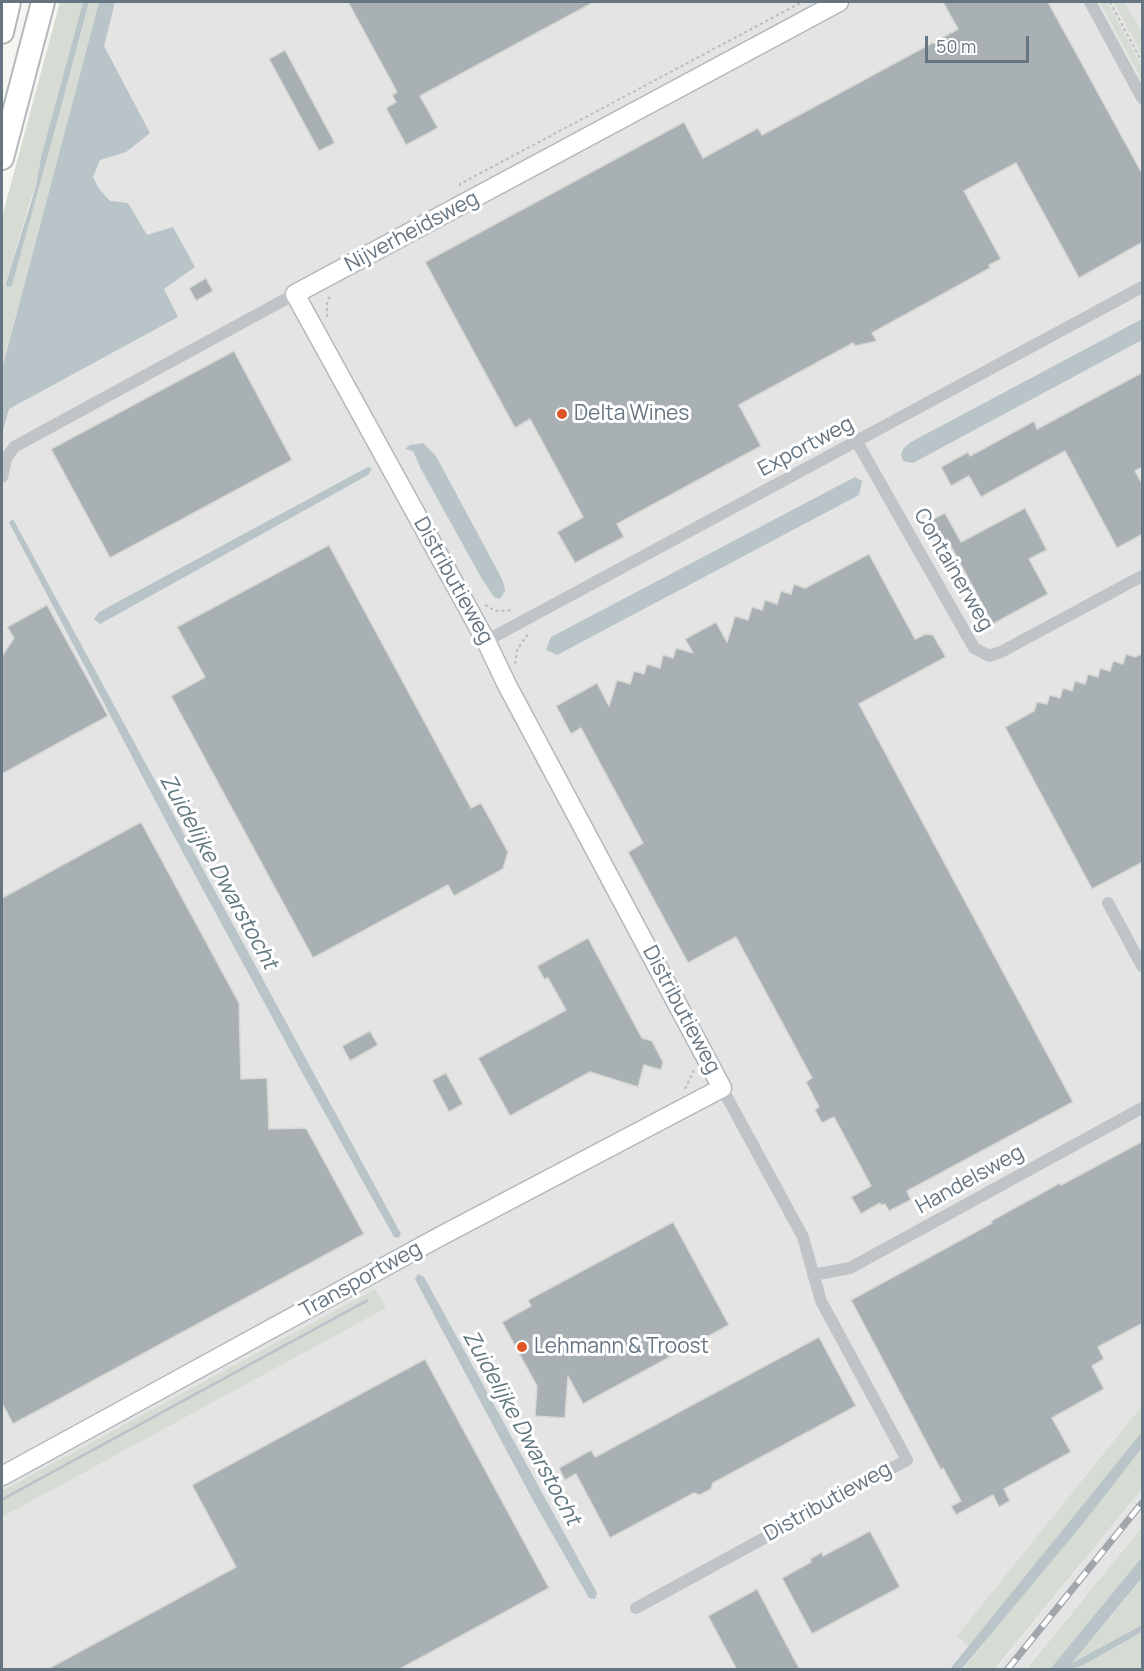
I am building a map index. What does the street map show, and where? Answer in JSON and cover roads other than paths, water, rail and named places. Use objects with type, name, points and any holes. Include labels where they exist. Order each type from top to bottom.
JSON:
[{"type":"highway","points":[[2,32],[9,2]]},
{"type":"highway","points":[[2,158],[43,2]]},
{"type":"street","name":"Nijverheidsweg","points":[[2,477],[6,459],[14,447],[839,2]]},
{"type":"street","points":[[1090,2],[1143,98]]},
{"type":"street","name":"Exportweg","points":[[486,641],[1143,286]]},
{"type":"street","name":"Distributieweg","points":[[295,294],[486,641],[507,685],[803,1238],[821,1301],[907,1460],[636,1608]]},
{"type":"street","name":"Containerweg","points":[[857,442],[974,648],[989,656],[1001,652],[1143,576]]},
{"type":"street","points":[[1108,903],[1143,966]]},
{"type":"street","name":"Transportweg","points":[[2,1476],[439,1237],[722,1088]]},
{"type":"street","name":"Handelsweg","points":[[813,1275],[850,1268],[1143,1108]]},
{"type":"railway","points":[[1007,1670],[1142,1503]]},
{"type":"place","name":"Delta Wines","points":[[562,414]]},
{"type":"place","name":"Lehmann & Troost","points":[[522,1347]]},
{"type":"water label","name":"Zuidelijke Dwarstocht","points":[[218,872]]},
{"type":"water label","name":"Zuidelijke Dwarstocht","points":[[521,1428]]}]
